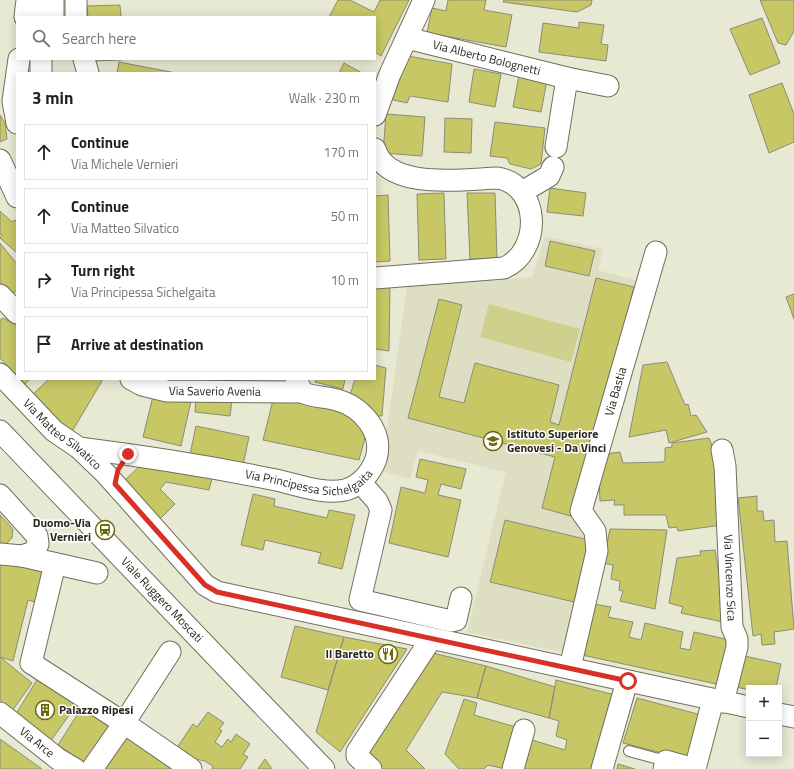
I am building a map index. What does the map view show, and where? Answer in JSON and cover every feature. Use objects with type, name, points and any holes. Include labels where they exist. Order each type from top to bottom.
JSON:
[{"type":"street","points":[[25,16],[27,0]]},
{"type":"street","points":[[38,0],[40,16]]},
{"type":"street","points":[[53,0],[53,16]]},
{"type":"street","points":[[76,0],[76,16]]},
{"type":"street","points":[[376,112],[390,74],[424,0]]},
{"type":"street","name":"Via Alberto Bolognetti","points":[[407,38],[567,78],[608,86]]},
{"type":"street","points":[[17,72],[19,60]]},
{"type":"street","points":[[41,60],[42,72]]},
{"type":"street","points":[[53,60],[53,72]]},
{"type":"street","points":[[84,60],[88,72]]},
{"type":"street","points":[[522,192],[549,176],[555,157],[567,78]]},
{"type":"street","points":[[16,80],[13,101],[16,118]]},
{"type":"street","points":[[376,152],[380,162],[385,167],[406,175],[428,180],[498,178],[513,183],[522,192],[530,206],[532,226],[521,255],[513,264],[496,270],[376,278]]},
{"type":"street","points":[[0,160],[16,195]]},
{"type":"street","name":"Via Bastia","points":[[570,668],[597,551],[595,531],[581,511],[656,252]]},
{"type":"street","points":[[0,295],[16,312]]},
{"type":"street","name":"Via Matteo Silvatico","points":[[0,374],[54,431],[79,448],[115,484],[205,585],[212,590],[224,595],[431,639]]},
{"type":"street","name":"Via Saverio Avenia","points":[[133,380],[142,385],[167,391],[245,392],[299,385]]},
{"type":"street","name":"Via Principessa Sichelgaita","points":[[79,448],[128,454],[271,479],[322,490],[346,490],[360,483],[374,466],[378,447],[376,437],[370,424],[360,413],[341,401],[314,396],[299,385]]},
{"type":"street","name":"Viale Ruggero Moscati","points":[[0,431],[324,769]]},
{"type":"street","name":"Via Vincenzo Sica","points":[[665,765],[695,769],[737,646],[737,639],[732,627],[725,466],[722,450]]},
{"type":"street","points":[[115,484],[118,470],[128,454]]},
{"type":"street","points":[[360,483],[377,501],[381,510],[360,600],[451,621],[456,620],[461,598]]},
{"type":"street","points":[[0,495],[38,536],[38,544],[34,552],[22,556]]},
{"type":"street","points":[[0,554],[22,556],[97,573]]},
{"type":"street","points":[[55,564],[31,663],[124,723],[191,769]]},
{"type":"street","points":[[371,769],[357,756],[357,752],[431,639],[746,707]]},
{"type":"street","points":[[92,769],[170,652]]},
{"type":"street","points":[[602,769],[628,681]]},
{"type":"street","name":"Via Arce","points":[[0,713],[58,759],[75,769]]},
{"type":"street","points":[[782,715],[794,717]]},
{"type":"street","points":[[513,769],[524,730]]},
{"type":"lane","points":[[629,751],[665,765]]},
{"type":"shaded area","name":"Istituto Superiore Genovesi - Da Vinci","points":[[545,236],[603,249],[598,270],[641,281],[581,533],[594,537],[565,653],[467,632],[506,472],[418,451],[410,479],[378,470],[387,430],[407,286],[532,277]]},
{"type":"green space","points":[[489,304],[580,329],[571,362],[480,337]]},
{"type":"building","points":[[338,0],[350,0],[374,12],[380,0],[409,0],[381,56],[376,53],[376,16],[330,16]]},
{"type":"building","points":[[448,0],[486,0],[484,10],[512,15],[506,47],[427,33],[432,8],[446,11]]},
{"type":"building","points":[[504,0],[592,0],[591,5],[577,12],[503,2]]},
{"type":"building","points":[[760,0],[794,0],[794,31],[786,45],[778,43]]},
{"type":"building","points":[[120,5],[121,16],[88,16],[87,6]]},
{"type":"building","points":[[762,18],[780,63],[750,75],[730,29]]},
{"type":"building","points":[[579,22],[604,25],[601,44],[608,45],[606,61],[539,52],[543,23],[579,28]]},
{"type":"building","points":[[408,56],[452,64],[448,102],[410,96],[407,103],[389,99]]},
{"type":"building","points":[[90,60],[122,60],[90,61]]},
{"type":"building","points":[[119,62],[171,72],[117,72]]},
{"type":"building","points":[[344,63],[360,72],[340,72]]},
{"type":"building","points":[[474,69],[501,74],[495,107],[469,102]]},
{"type":"building","points":[[519,75],[547,80],[541,112],[513,107]]},
{"type":"building","points":[[782,83],[794,114],[794,142],[769,153],[749,95]]},
{"type":"building","points":[[386,114],[425,117],[422,156],[383,153]]},
{"type":"building","points":[[0,115],[5,123],[7,139],[0,142]]},
{"type":"building","points":[[445,118],[472,119],[471,153],[444,152]]},
{"type":"building","points":[[495,122],[545,128],[541,164],[531,169],[510,164],[507,158],[490,156]]},
{"type":"building","points":[[550,188],[586,193],[583,216],[547,212]]},
{"type":"building","points":[[444,193],[446,259],[419,260],[417,194]]},
{"type":"building","points":[[467,193],[495,193],[497,258],[470,259]]},
{"type":"building","points":[[388,195],[390,261],[376,262],[376,196]]},
{"type":"building","points":[[0,211],[12,222],[15,220],[16,221],[16,252],[0,238],[2,235],[0,234]]},
{"type":"building","points":[[550,241],[595,251],[589,276],[545,266]]},
{"type":"building","points":[[0,243],[16,263],[16,291],[7,299],[0,291]]},
{"type":"building","points":[[596,278],[634,287],[574,517],[542,508],[555,457],[408,418],[439,299],[462,305],[439,397],[464,403],[475,363],[559,385],[550,422],[559,425]]},
{"type":"building","points":[[390,283],[389,351],[376,349],[376,284]]},
{"type":"building","points":[[794,294],[794,319],[786,297]]},
{"type":"building","points":[[3,318],[16,324],[16,376],[0,358],[0,320]]},
{"type":"building","points":[[667,362],[685,405],[688,404],[691,416],[696,415],[707,432],[669,443],[666,430],[629,437],[643,365]]},
{"type":"building","points":[[376,365],[386,368],[382,416],[372,416],[350,395],[355,380],[376,380]]},
{"type":"building","points":[[20,380],[29,380],[24,385]]},
{"type":"building","points":[[48,380],[102,381],[70,435],[32,395]]},
{"type":"building","points":[[212,380],[234,380],[233,382]]},
{"type":"building","points":[[316,380],[345,380],[343,389],[315,382]]},
{"type":"building","points":[[154,392],[191,401],[181,446],[143,437]]},
{"type":"building","points":[[196,396],[232,400],[230,416],[195,412]]},
{"type":"building","points":[[274,396],[337,406],[361,420],[366,434],[359,460],[263,440]]},
{"type":"building","points":[[196,426],[249,437],[243,465],[190,454]]},
{"type":"building","points":[[709,438],[721,469],[722,525],[678,531],[677,527],[669,528],[666,515],[624,515],[624,505],[614,505],[615,500],[600,501],[598,455],[620,452],[623,463],[663,462],[665,460],[665,448],[672,447],[672,443]]},
{"type":"building","points":[[420,459],[466,469],[461,489],[441,484],[438,495],[461,500],[448,557],[389,543],[401,487],[425,493],[428,480],[416,477]]},
{"type":"building","points":[[145,461],[213,475],[209,490],[166,482],[160,489],[175,504],[160,519],[124,481]]},
{"type":"building","points":[[253,494],[275,499],[274,506],[327,518],[329,510],[355,515],[342,569],[318,563],[321,553],[265,540],[263,550],[241,545]]},
{"type":"building","points":[[757,496],[757,511],[763,511],[764,521],[774,520],[775,542],[787,541],[794,629],[774,632],[775,644],[762,645],[761,634],[753,636],[738,498]]},
{"type":"building","points":[[0,515],[13,529],[12,538],[5,545],[0,544]]},
{"type":"building","points":[[505,520],[589,540],[574,602],[490,582]]},
{"type":"building","points":[[610,529],[667,530],[655,609],[620,601],[623,591],[619,590],[620,581],[611,579],[613,565],[603,563]]},
{"type":"building","points":[[715,550],[726,617],[723,622],[681,613],[683,607],[669,603],[677,558],[701,555],[700,551]]},
{"type":"building","points":[[0,559],[49,572],[41,604],[28,600],[13,661],[0,657]]},
{"type":"building","points":[[594,604],[611,607],[608,617],[633,622],[629,637],[641,640],[645,623],[683,632],[680,648],[690,650],[694,632],[730,640],[721,685],[582,655]]},
{"type":"building","points":[[295,626],[344,637],[328,690],[281,677]]},
{"type":"building","points":[[344,637],[407,649],[340,752],[316,732]]},
{"type":"building","points":[[429,652],[486,666],[477,698],[442,692],[406,750],[425,769],[379,769],[364,754]]},
{"type":"building","points":[[740,655],[781,664],[777,685],[746,685],[746,689],[732,686]]},
{"type":"building","points":[[0,657],[32,683],[10,714],[0,706]]},
{"type":"building","points":[[486,666],[555,687],[549,718],[477,698]]},
{"type":"building","name":"Palazzo Ripesi","points":[[38,678],[77,704],[50,742],[14,717]]},
{"type":"building","points":[[556,680],[615,695],[594,769],[518,769],[529,739],[565,750],[567,740],[556,736],[559,721],[549,718]]},
{"type":"building","points":[[637,698],[705,716],[693,761],[623,743]]},
{"type":"building","points":[[464,699],[477,703],[474,715],[516,727],[505,769],[488,765],[484,769],[459,769],[445,754]]},
{"type":"building","points":[[82,707],[113,728],[87,765],[58,745]]},
{"type":"building","points":[[208,712],[224,723],[219,729],[222,731],[215,742],[222,747],[228,739],[231,742],[236,734],[250,744],[243,754],[248,757],[240,769],[212,769],[213,766],[203,760],[202,761],[199,759],[197,763],[176,749],[193,724],[197,727]]},
{"type":"building","points":[[127,735],[179,769],[103,769]]},
{"type":"building","points":[[0,739],[42,769],[0,769]]},
{"type":"building","points":[[265,759],[272,769],[258,769]]},
{"type":"building","points":[[618,764],[635,769],[617,769]]},
{"type":"place","name":"Istituto Superiore Genovesi - Da Vinci","points":[[493,441]]},
{"type":"place","name":"Duomo-Via Vernieri","points":[[105,530]]},
{"type":"place","name":"Il Baretto","points":[[388,654]]},
{"type":"place","name":"Palazzo Ripesi","points":[[45,710]]},
{"type":"route","points":[[128,454],[118,470],[115,484],[208,588],[224,595],[628,681]]}]
